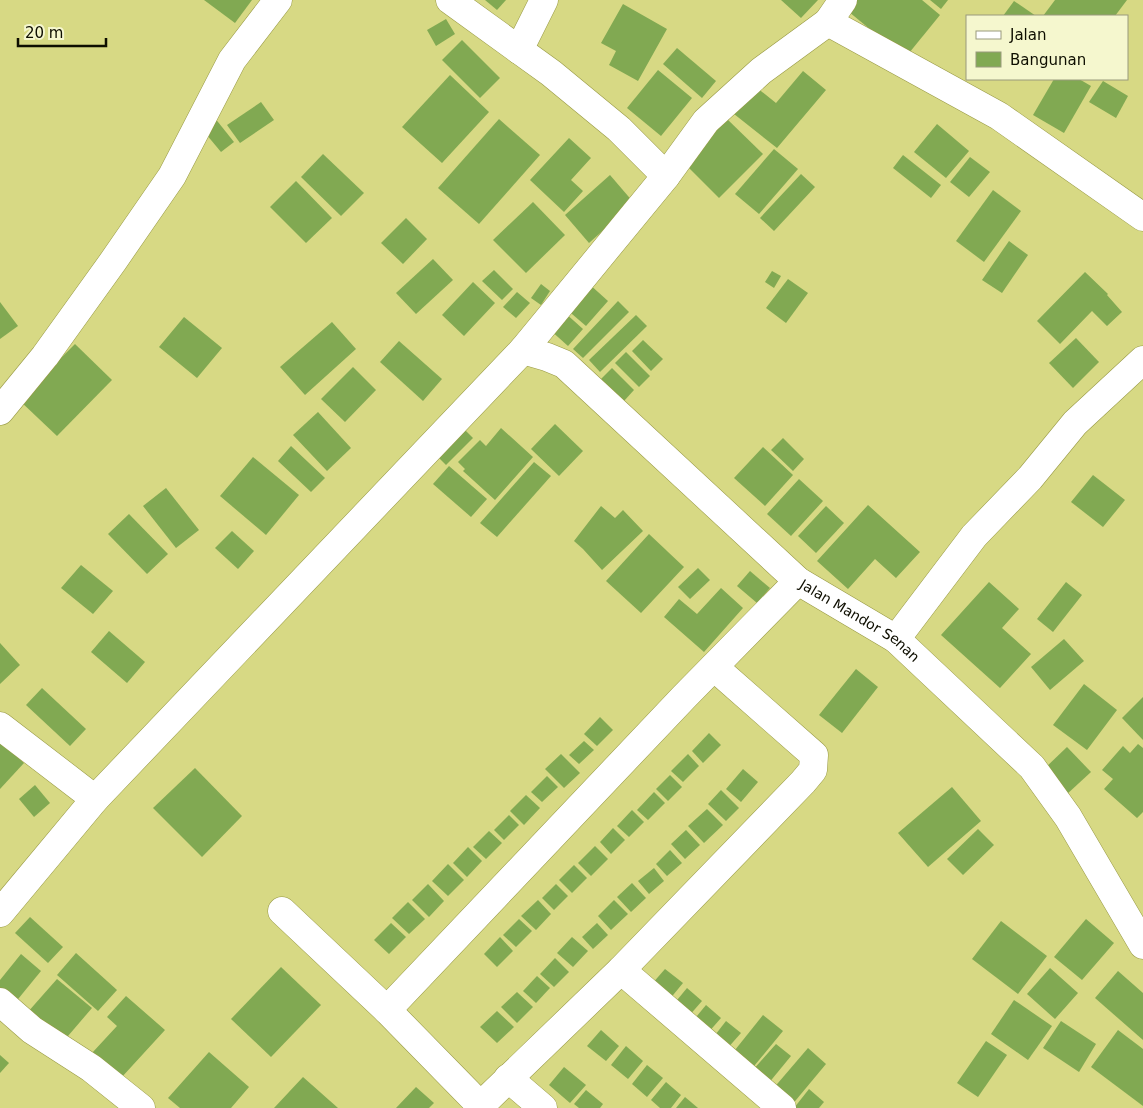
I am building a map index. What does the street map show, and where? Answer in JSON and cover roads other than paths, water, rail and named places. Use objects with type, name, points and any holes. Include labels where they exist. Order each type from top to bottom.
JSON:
[{"type":"street","points":[[0,411],[51,348],[172,176],[232,60],[278,0]]},
{"type":"street","points":[[450,0],[552,73],[619,129],[666,176]]},
{"type":"street","points":[[519,50],[544,0]]},
{"type":"street","points":[[0,913],[95,799],[523,350],[666,176],[706,121],[761,71],[828,22],[843,0]]},
{"type":"street","points":[[828,22],[999,116],[1143,216]]},
{"type":"street","name":"Jalan Mandor Senan","points":[[523,350],[564,364],[798,581],[896,639],[1032,767],[1068,817],[1140,932]]},
{"type":"street","points":[[896,639],[974,536],[1030,478],[1076,423],[1143,360]]},
{"type":"street","points":[[387,1010],[798,581]]},
{"type":"street","points":[[282,911],[387,1010],[479,1107],[621,970],[813,770],[814,755],[714,667]]},
{"type":"street","points":[[0,726],[95,799]]},
{"type":"street","points":[[621,970],[782,1108]]},
{"type":"street","points":[[0,1002],[32,1030],[91,1068],[141,1108]]},
{"type":"street","points":[[508,1078],[543,1108]]}]
